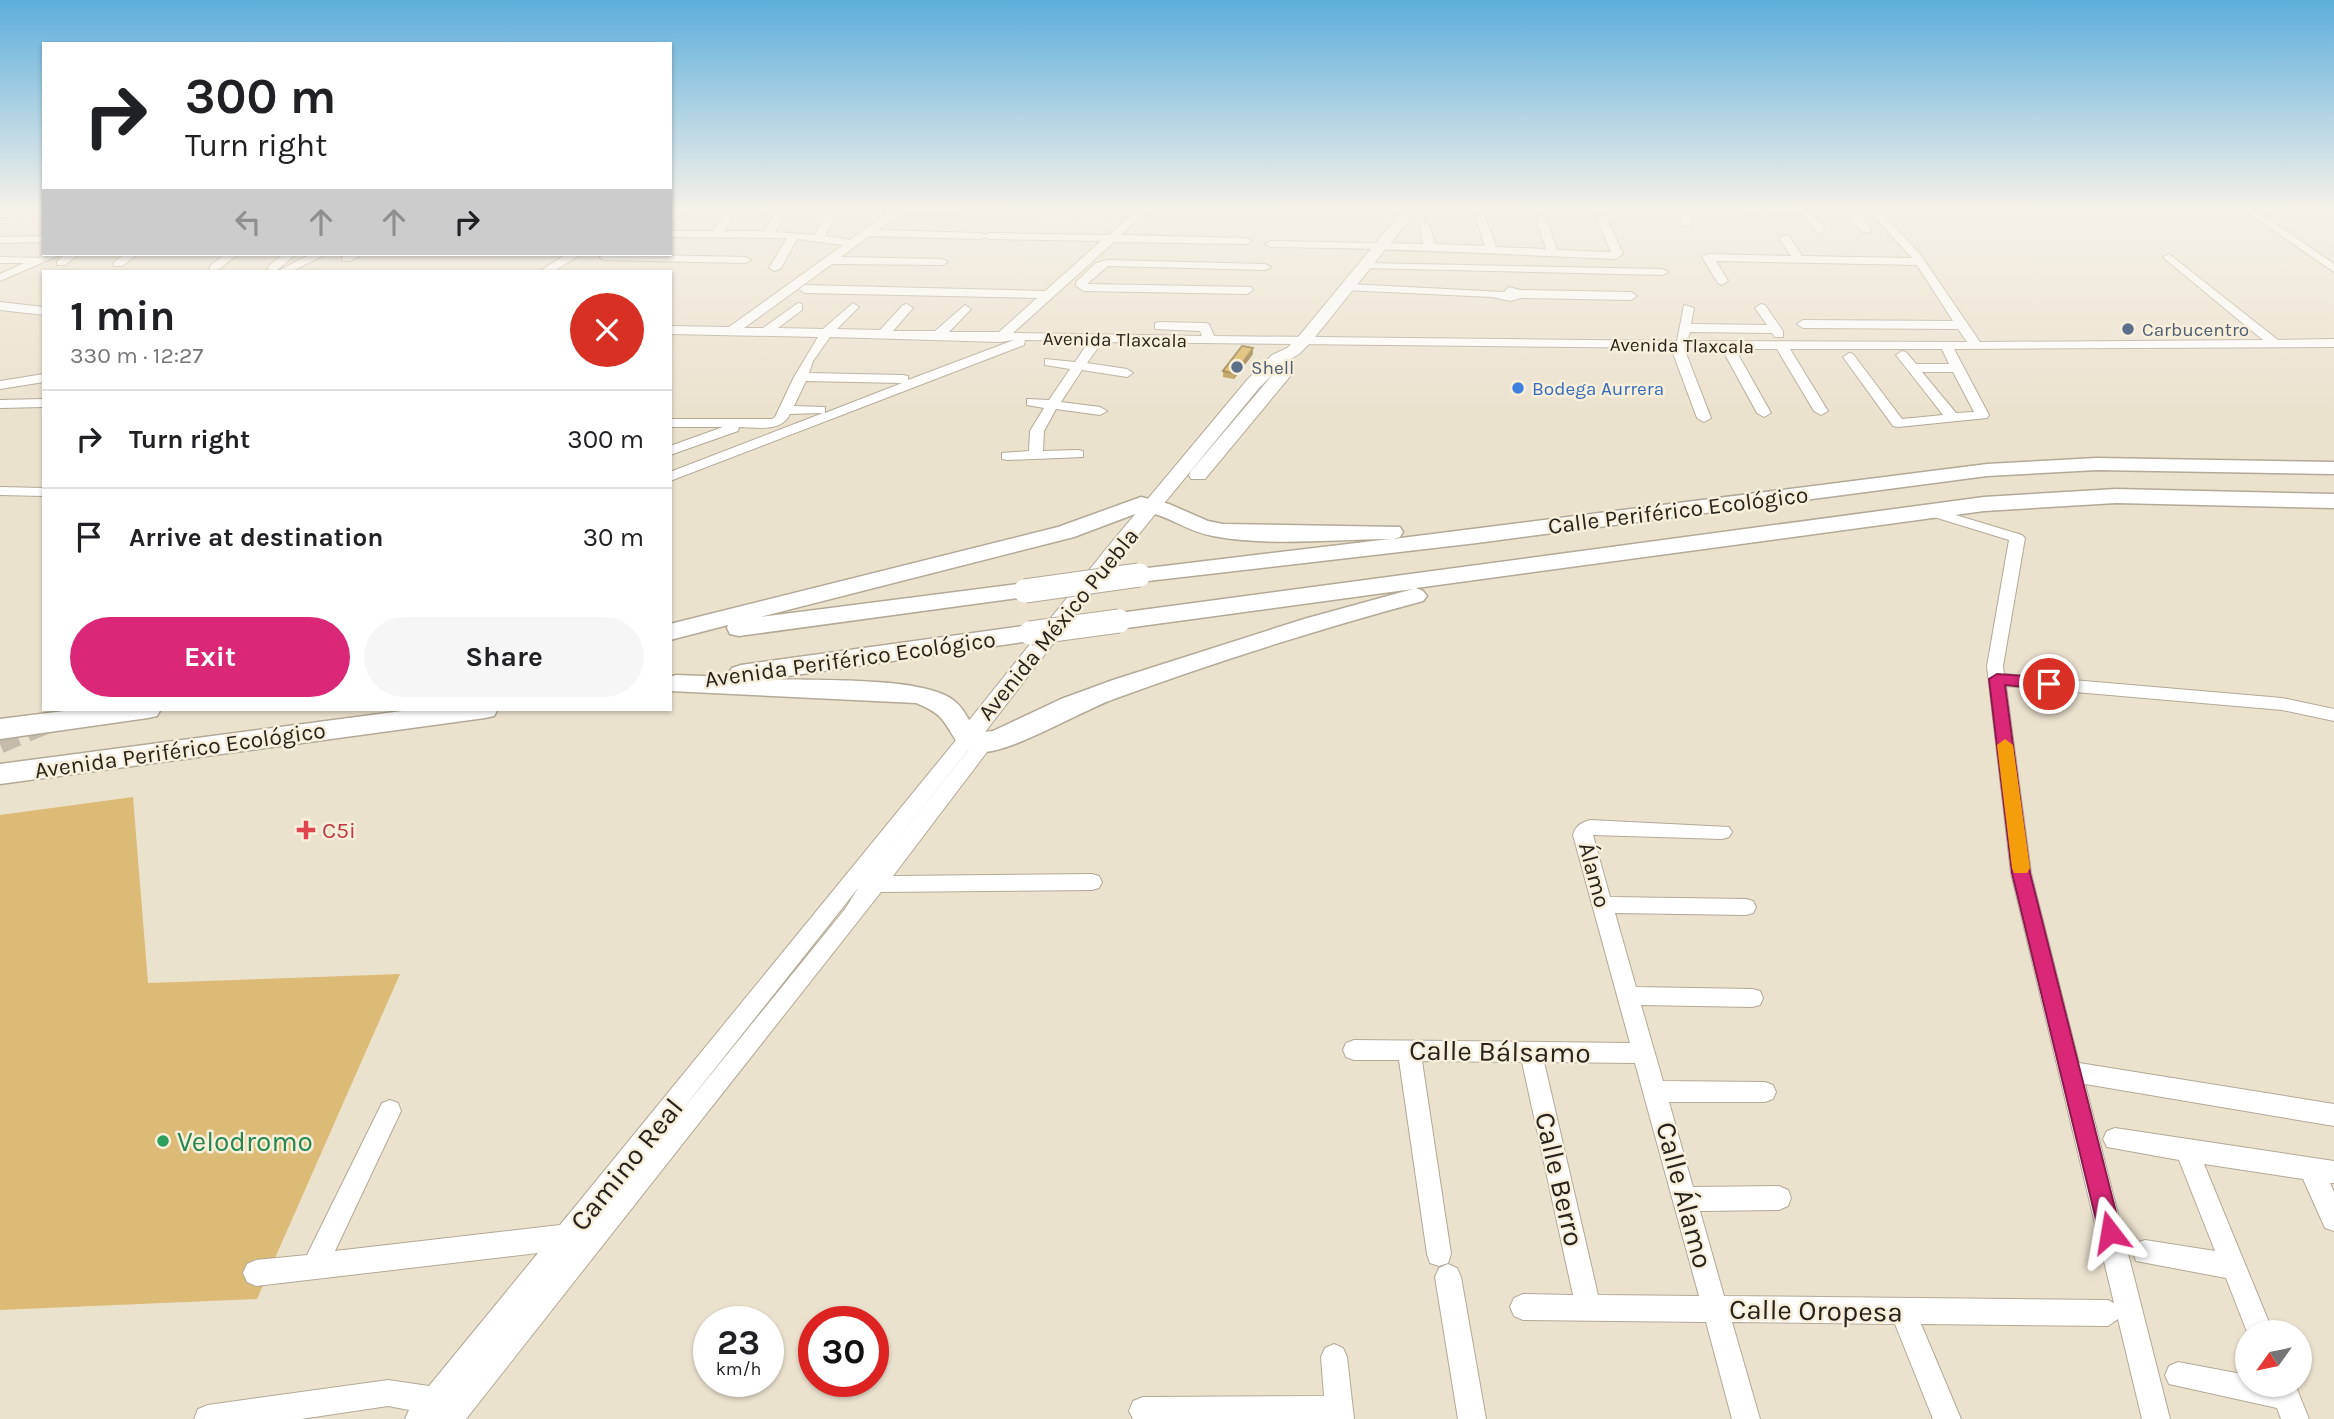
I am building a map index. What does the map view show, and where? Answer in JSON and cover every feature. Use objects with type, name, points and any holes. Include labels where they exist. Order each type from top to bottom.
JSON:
[{"type":"highway","name":"Calle Periférico Ecológico","points":[[1025,591],[1987,470],[2097,464],[2334,468]]},
{"type":"highway","name":"Calle Periférico Ecológico","points":[[1030,633],[1471,575],[1519,566],[1680,546],[1926,510],[2026,500],[2116,496],[2334,501]]},
{"type":"highway","points":[[672,634],[1066,533],[1141,504],[1161,508],[1186,522],[1223,531],[1399,532],[1477,536]]},
{"type":"highway","points":[[673,684],[917,694],[942,705],[952,715],[958,729],[975,741],[1002,739],[1043,717],[1088,698],[1259,642],[1448,587],[1471,575]]},
{"type":"highway","name":"Avenida Periférico Ecológico","points":[[672,635],[1025,591]]},
{"type":"highway","name":"Avenida Periférico Ecológico","points":[[673,684],[1030,633]]},
{"type":"highway","name":"Avenida Periférico Ecológico","points":[[0,729],[133,711]]},
{"type":"highway","name":"Avenida Periférico Ecológico","points":[[0,774],[470,711]]},
{"type":"main road","name":"Avenida México Puebla","points":[[975,741],[1128,557],[1161,508],[1290,364],[1299,345],[1358,276]]},
{"type":"street","points":[[732,331],[805,276]]},
{"type":"street","points":[[1000,338],[1067,276]]},
{"type":"street","points":[[1087,276],[1080,286],[1247,290]]},
{"type":"street","points":[[1719,276],[1722,281]]},
{"type":"street","points":[[1929,276],[1976,345]]},
{"type":"street","points":[[2193,276],[2276,344]]},
{"type":"street","points":[[1348,288],[1492,293],[1510,297],[1520,294],[1631,297]]},
{"type":"street","points":[[805,289],[1046,295]]},
{"type":"street","points":[[0,306],[42,311]]},
{"type":"street","points":[[767,331],[798,307]]},
{"type":"street","points":[[672,424],[775,423],[782,419],[800,377],[826,333],[853,307]]},
{"type":"street","points":[[883,334],[907,308]]},
{"type":"street","points":[[1761,308],[1822,411]]},
{"type":"street","points":[[938,335],[965,309]]},
{"type":"street","points":[[1688,309],[1682,339],[1704,418]]},
{"type":"street","points":[[1803,324],[1962,326]]},
{"type":"street","points":[[1159,326],[1205,327],[1209,340]]},
{"type":"street","points":[[1875,326],[1888,342]]},
{"type":"street","name":"Avenida Tlaxcala","points":[[672,330],[1209,340],[1299,345],[1682,339],[1727,346],[1779,337],[1888,342],[1949,349],[1976,345],[2334,344]]},
{"type":"street","points":[[1682,339],[1779,337]]},
{"type":"street","name":"Avenida Tlaxcala","points":[[672,476],[1030,338]]},
{"type":"street","points":[[1036,454],[1036,437],[1052,405],[1098,338]]},
{"type":"street","points":[[1727,346],[1764,413]]},
{"type":"street","points":[[1849,357],[1898,423],[1982,415],[1949,349]]},
{"type":"street","points":[[1902,355],[1953,418]]},
{"type":"street","points":[[1050,362],[1127,373]]},
{"type":"street","points":[[1913,368],[1959,368]]},
{"type":"street","points":[[800,377],[903,379]]},
{"type":"street","points":[[0,385],[42,378]]},
{"type":"street","points":[[1032,402],[1100,411]]},
{"type":"street","points":[[0,404],[42,403]]},
{"type":"street","points":[[786,410],[820,411]]},
{"type":"street","points":[[775,423],[789,432]]},
{"type":"street","points":[[672,450],[744,424]]},
{"type":"street","points":[[1007,456],[1078,454]]},
{"type":"street","points":[[0,492],[42,492]]},
{"type":"street","points":[[1926,510],[2017,538],[1995,666],[2021,873],[2156,1419]]},
{"type":"street","points":[[1997,679],[2282,704],[2334,715]]},
{"type":"street","name":"Avenida México Puebla","points":[[842,912],[854,880],[975,741]]},
{"type":"street","name":"Avenida México Puebla","points":[[842,912],[874,886],[975,741]]},
{"type":"street","name":"Álamo","points":[[1645,1053],[1583,835],[1584,830],[1590,827],[1722,832]]},
{"type":"street","points":[[854,880],[874,886],[1092,882]]},
{"type":"street","points":[[1603,905],[1746,907]]},
{"type":"street","name":"Camino Real","points":[[448,1408],[565,1237],[842,912]]},
{"type":"street","name":"Camino Real","points":[[419,1419],[448,1408],[842,912]]},
{"type":"street","points":[[1629,996],[1752,998]]},
{"type":"street","name":"Calle Bálsamo","points":[[1354,1050],[1645,1053]]},
{"type":"street","points":[[1409,1050],[1443,1265],[1472,1419]]},
{"type":"street","name":"Calle Berro","points":[[1531,1052],[1588,1307]]},
{"type":"street","name":"Calle Álamo","points":[[1645,1053],[1746,1419]]},
{"type":"street","points":[[2070,1072],[2334,1115]]},
{"type":"street","points":[[1656,1091],[1765,1092]]},
{"type":"street","points":[[314,1267],[390,1111]]},
{"type":"street","points":[[2115,1139],[2322,1170],[2334,1219]]},
{"type":"street","points":[[2187,1150],[2255,1320]]},
{"type":"street","points":[[1685,1199],[1779,1198]]},
{"type":"street","points":[[256,1273],[565,1237]]},
{"type":"street","points":[[2145,1252],[2234,1267]]},
{"type":"street","name":"Calle Oropesa","points":[[1523,1307],[2108,1313]]},
{"type":"street","points":[[1903,1311],[1947,1419]]},
{"type":"street","points":[[1143,1411],[1339,1414],[1334,1357]]},
{"type":"street","points":[[2178,1375],[2287,1400]]},
{"type":"street","points":[[208,1419],[387,1393],[448,1408]]},
{"type":"shaded area","name":"Velodromo","points":[[133,797],[148,983],[400,974],[257,1299],[0,1310],[0,815]]},
{"type":"building","name":"Shell","points":[[1242,346],[1253,348],[1235,374],[1223,371]]},
{"type":"tunnel","points":[[0,744],[78,711]]},
{"type":"slow traffic","points":[[2005,745],[2021,868]]},
{"type":"place","name":"Carbucentro","points":[[2128,329]]},
{"type":"place","name":"Shell","points":[[1237,367]]},
{"type":"place","name":"Bodega Aurrera","points":[[1518,388]]},
{"type":"place","name":"C5i","points":[[306,830]]},
{"type":"place","name":"Velodromo","points":[[163,1141]]},
{"type":"route","points":[[2049,684],[1997,679],[2021,873],[2110,1232]]}]
